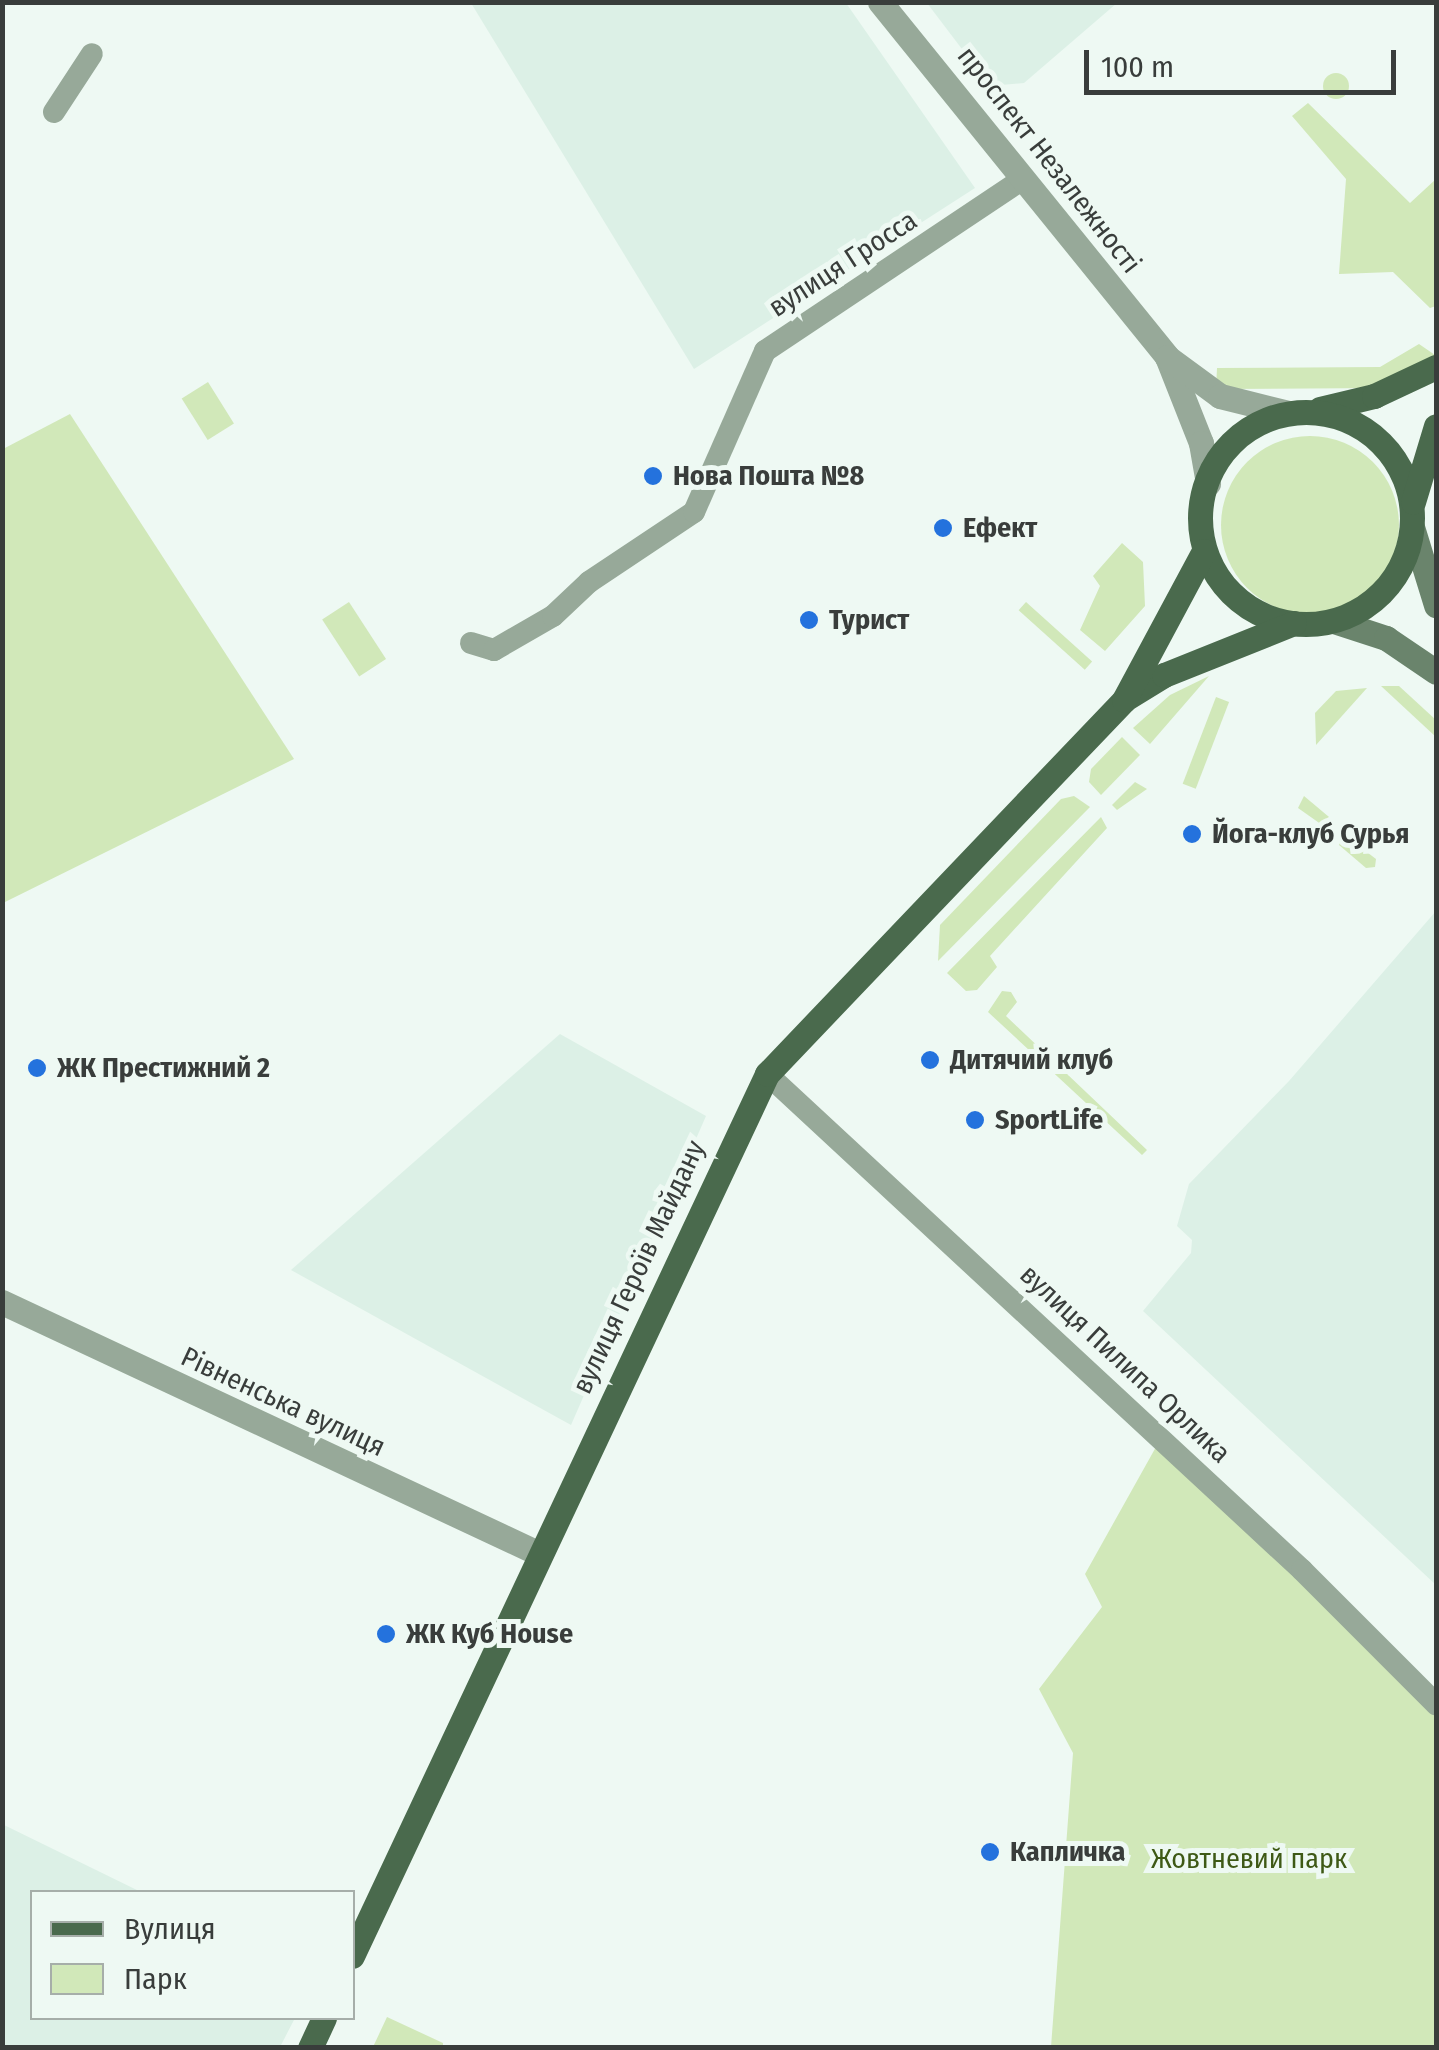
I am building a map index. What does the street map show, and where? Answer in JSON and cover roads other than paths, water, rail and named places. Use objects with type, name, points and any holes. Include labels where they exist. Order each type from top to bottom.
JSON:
[{"type":"main road","points":[[1294,624],[1239,600],[1204,551],[1200,529],[1208,483],[1228,444],[1266,419],[1374,396],[1436,368]]},
{"type":"main road","points":[[1299,412],[1345,419],[1375,436],[1403,474],[1436,605]]},
{"type":"main road","points":[[1124,700],[1164,675],[1294,624],[1334,620],[1362,609],[1391,582],[1436,426]]},
{"type":"main road","points":[[1124,700],[1204,551]]},
{"type":"main road","points":[[1334,620],[1386,638],[1436,672]]},
{"type":"main road","name":"вулиця Героїв Майдану","points":[[355,1950],[767,1074],[1124,700]]},
{"type":"main road","points":[[310,2048],[323,2020]]},
{"type":"street","name":"проспект Незалежності","points":[[880,2],[1167,357]]},
{"type":"street","points":[[54,112],[92,54]]},
{"type":"street","name":"вулиця Гросса","points":[[471,643],[494,650],[538,624],[694,512],[765,351],[1023,179]]},
{"type":"street","points":[[1167,357],[1220,396],[1299,412]]},
{"type":"street","points":[[1167,357],[1200,443],[1208,483]]},
{"type":"street","name":"вулиця Пилипа Орлика","points":[[767,1074],[1302,1570],[1436,1704]]},
{"type":"street","name":"Рівненська вулиця","points":[[2,1302],[540,1554]]},
{"type":"place","name":"Нова Пошта №8","points":[[653,476]]},
{"type":"place","name":"Ефект","points":[[943,528]]},
{"type":"place","name":"Турист","points":[[809,620]]},
{"type":"place","name":"Йога-клуб Сурья","points":[[1192,834]]},
{"type":"place","name":"Дитячий клуб","points":[[930,1060]]},
{"type":"place","name":"ЖК Престижний 2","points":[[37,1068]]},
{"type":"place","name":"SportLife","points":[[975,1120]]},
{"type":"place","name":"ЖК Куб House","points":[[386,1634]]},
{"type":"place","name":"Капличка","points":[[990,1852]]},
{"type":"park label","name":"Жовтневий парк","points":[[1249,1859]]}]
